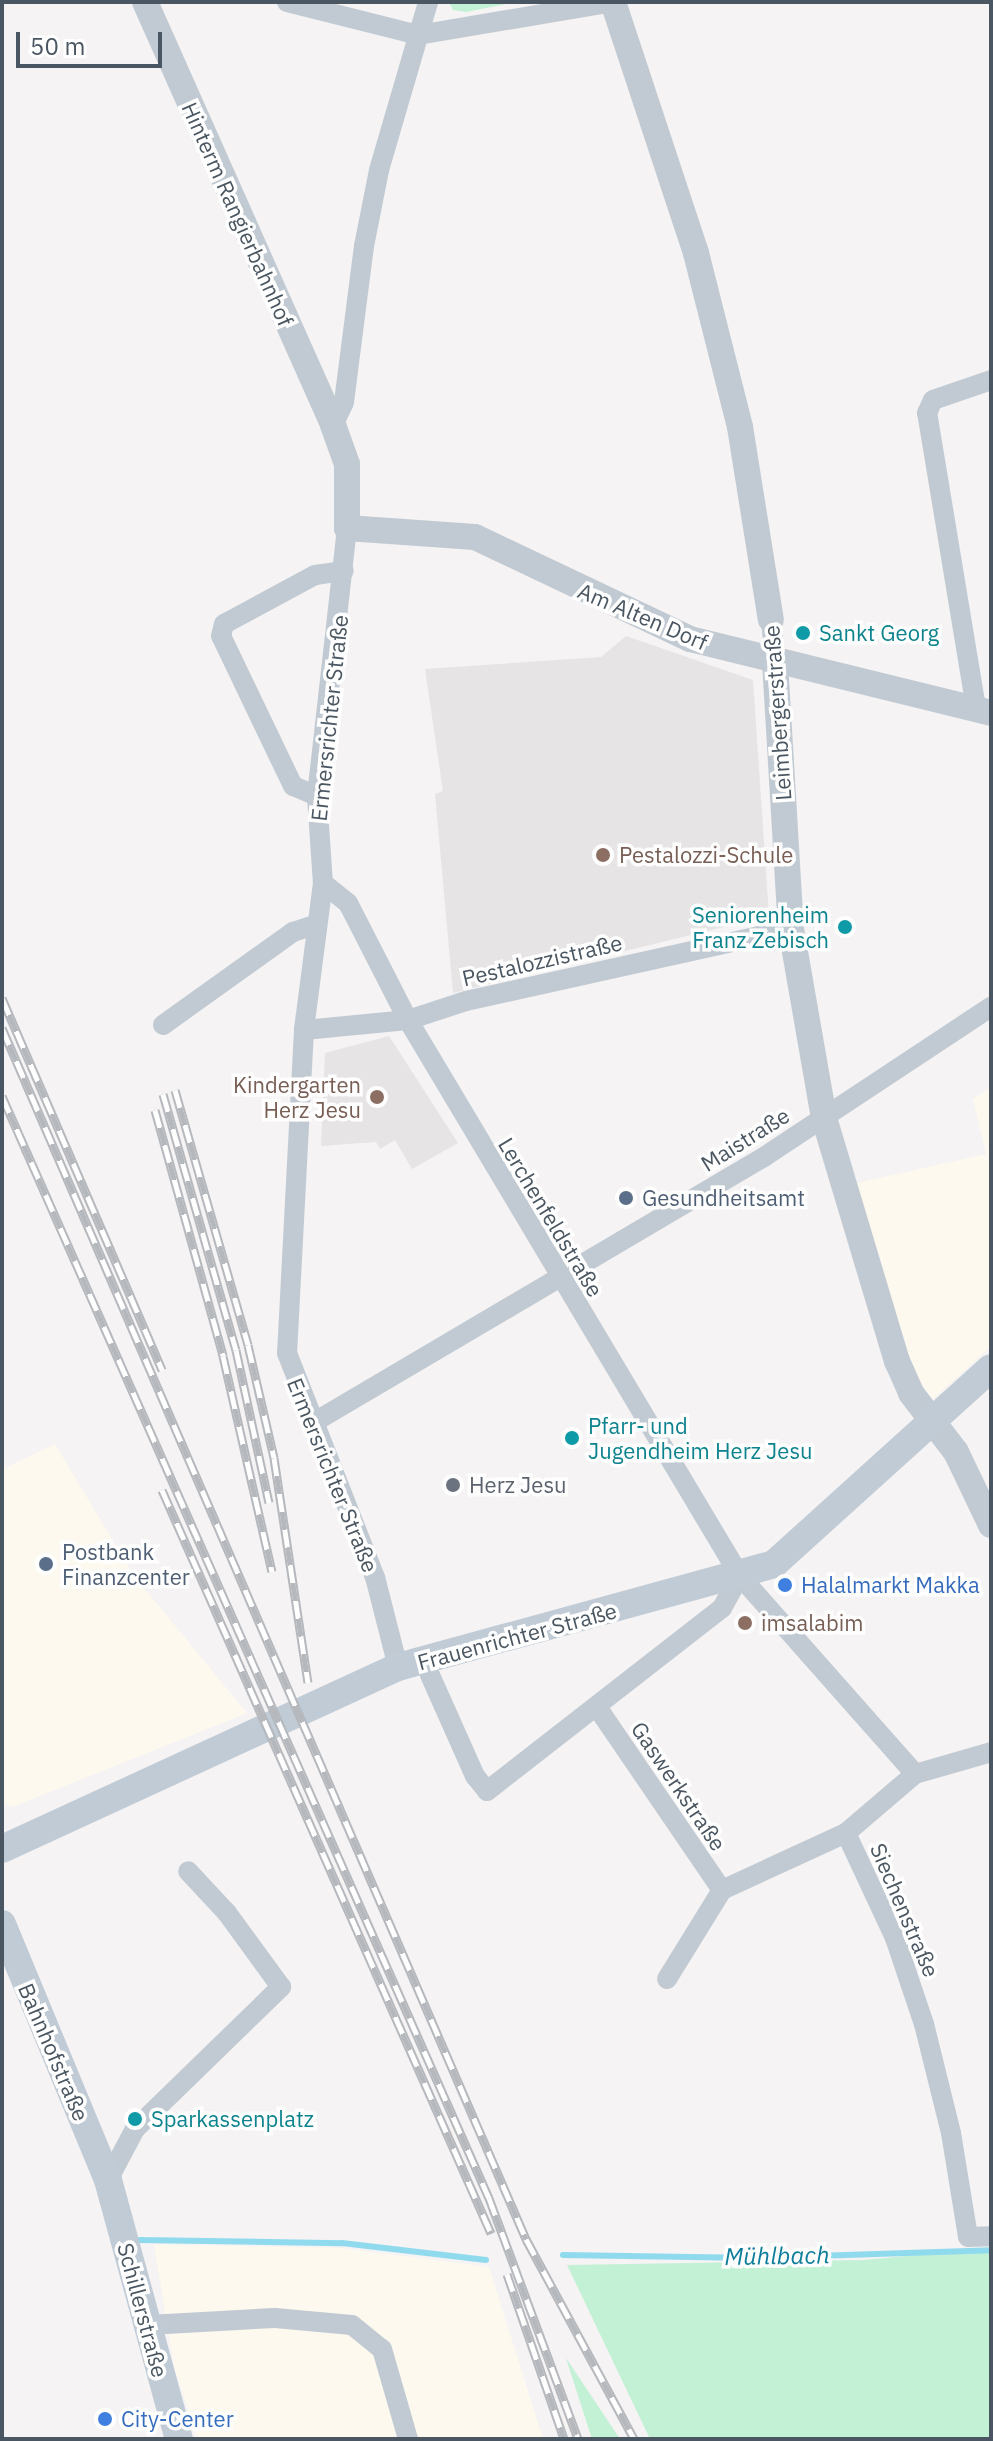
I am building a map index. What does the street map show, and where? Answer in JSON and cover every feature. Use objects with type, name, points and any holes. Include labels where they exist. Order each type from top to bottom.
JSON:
[{"type":"main road","name":"Frauenrichter Straße","points":[[2,1849],[398,1667],[740,1576],[774,1564],[991,1368]]},
{"type":"main road","name":"Bahnhofstraße","points":[[2,1924],[108,2180]]},
{"type":"main road","name":"Schillerstraße","points":[[108,2180],[179,2439]]},
{"type":"street","name":"Hinterm Rangierbahnhof","points":[[145,2],[333,425]]},
{"type":"street","points":[[287,2],[418,35],[613,2]]},
{"type":"street","points":[[333,425],[344,402],[364,246],[379,170],[428,2]]},
{"type":"street","name":"Leimbergerstraße","points":[[613,2],[696,253],[740,427],[771,620],[791,929],[824,1118],[881,1318],[911,1393],[956,1452],[991,1525]]},
{"type":"street","points":[[984,710],[927,413],[933,400],[991,380]]},
{"type":"street","name":"Ermersrichter Straße","points":[[333,425],[347,464],[347,528],[317,796],[323,883],[304,1030],[287,1353],[311,1424],[375,1577],[398,1667]]},
{"type":"street","name":"Am Alten Dorf","points":[[347,528],[475,537],[655,626],[775,662],[984,710]]},
{"type":"street","points":[[317,796],[293,786],[221,636],[224,624],[315,575],[344,571]]},
{"type":"street","name":"Lerchenfeldstraße","points":[[323,883],[348,903],[408,1020],[559,1279],[740,1576]]},
{"type":"street","points":[[163,1025],[293,932],[317,924]]},
{"type":"street","name":"Pestalozzistraße","points":[[304,1030],[408,1020],[466,1001],[791,929]]},
{"type":"street","name":"Maistraße","points":[[311,1424],[559,1279],[824,1118],[991,1007]]},
{"type":"street","points":[[430,1675],[475,1776],[487,1791],[722,1608],[740,1576],[915,1774],[991,1752]]},
{"type":"street","name":"Gaswerkstraße","points":[[597,1707],[722,1890]]},
{"type":"street","name":"Siechenstraße","points":[[915,1774],[846,1833],[895,1938],[924,2024],[951,2133],[968,2237],[991,2236]]},
{"type":"street","points":[[667,1979],[722,1890],[846,1833]]},
{"type":"street","points":[[108,2180],[135,2129],[281,1987],[227,1913],[188,1871]]},
{"type":"street","points":[[148,2325],[275,2318],[352,2325],[382,2349],[408,2439]]},
{"type":"shaded area","name":"Pestalozzi-Schule","points":[[626,636],[753,680],[769,916],[453,993],[435,794],[443,791],[425,669],[601,657]]},
{"type":"shaded area","name":"Kindergarten Herz Jesu","points":[[389,1036],[458,1143],[412,1169],[395,1140],[380,1149],[376,1142],[321,1146],[325,1053]]},
{"type":"shaded area","points":[[991,1087],[991,1346],[922,1409],[844,1186],[986,1154],[973,1099]]},
{"type":"shaded area","points":[[55,1444],[134,1576],[247,1713],[12,1807],[2,1803],[2,1463],[5,1468]]},
{"type":"shaded area","points":[[154,2244],[339,2248],[489,2267],[543,2439],[197,2439],[174,2366]]},
{"type":"green space","points":[[449,2],[516,2],[466,12],[453,10]]},
{"type":"green space","points":[[991,2248],[991,2439],[650,2439],[567,2265],[864,2260]]},
{"type":"green space","points":[[566,2358],[620,2439],[592,2439]]},
{"type":"waterway","name":"Mühlbach","points":[[140,2240],[342,2243],[486,2260]]},
{"type":"waterway","name":"Mühlbach","points":[[563,2255],[755,2258],[991,2250]]},
{"type":"railway","points":[[2,998],[162,1370]]},
{"type":"railway","points":[[2,1028],[526,2239],[634,2439]]},
{"type":"railway","points":[[175,1090],[248,1345],[274,1458],[308,1682]]},
{"type":"railway","points":[[163,1094],[236,1350],[269,1502]]},
{"type":"railway","points":[[2,1096],[489,2198],[578,2439]]},
{"type":"railway","points":[[155,1110],[223,1356],[272,1571]]},
{"type":"railway","points":[[162,1490],[491,2233]]},
{"type":"railway","points":[[507,2274],[564,2439]]},
{"type":"place","name":"Sankt Georg","points":[[803,633]]},
{"type":"place","name":"Pestalozzi-Schule","points":[[603,855]]},
{"type":"place","name":"Seniorenheim Franz Zebisch","points":[[845,927]]},
{"type":"place","name":"Kindergarten Herz Jesu","points":[[377,1097]]},
{"type":"place","name":"Gesundheitsamt","points":[[626,1198]]},
{"type":"place","name":"Pfarr- und Jugendheim Herz Jesu","points":[[572,1438]]},
{"type":"place","name":"Herz Jesu","points":[[453,1485]]},
{"type":"place","name":"Postbank Finanzcenter","points":[[46,1564]]},
{"type":"place","name":"Halalmarkt Makka","points":[[785,1585]]},
{"type":"place","name":"imsalabim","points":[[745,1623]]},
{"type":"place","name":"Sparkassenplatz","points":[[135,2119]]},
{"type":"place","name":"City-Center","points":[[105,2419]]}]
